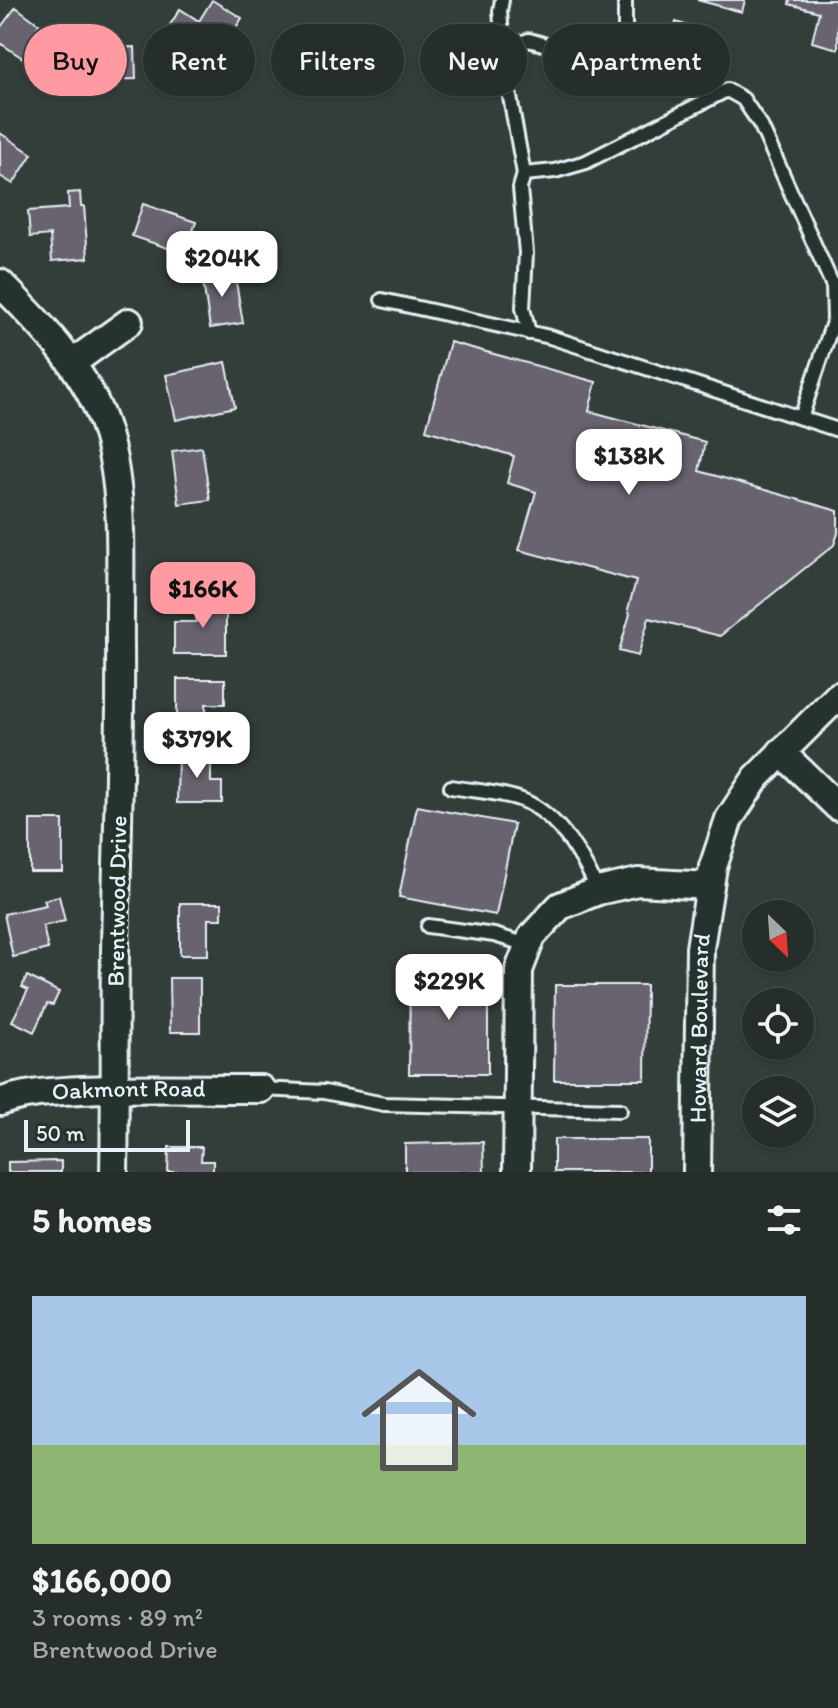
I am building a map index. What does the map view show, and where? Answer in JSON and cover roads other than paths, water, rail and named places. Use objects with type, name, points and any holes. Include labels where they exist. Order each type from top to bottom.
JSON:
[{"type":"street","name":"Brentwood Drive","points":[[0,283],[72,363],[92,396],[114,463],[118,498],[121,703],[114,1172]]},
{"type":"street","points":[[72,363],[129,322]]},
{"type":"street","name":"Howard Boulevard","points":[[697,1172],[700,948],[713,867],[729,819],[756,778],[838,696]]},
{"type":"street","points":[[781,752],[838,807]]},
{"type":"street","points":[[517,1172],[519,970],[532,936],[560,906],[598,891],[638,882],[710,886]]},
{"type":"street","name":"Oakmont Road","points":[[0,1102],[18,1095],[115,1088],[261,1089]]},
{"type":"lane","points":[[501,24],[502,0]]},
{"type":"lane","points":[[527,41],[585,56],[617,50],[625,31],[625,0]]},
{"type":"lane","points":[[524,174],[555,171],[586,162],[727,90],[743,99],[761,126],[833,286],[834,319],[801,418]]},
{"type":"lane","points":[[510,96],[524,174],[520,188],[526,253],[523,308],[529,333]]},
{"type":"lane","points":[[382,300],[529,333],[838,430]]},
{"type":"lane","points":[[451,787],[520,800],[535,807],[558,827],[581,857],[598,891]]},
{"type":"lane","points":[[428,926],[494,935],[528,945]]},
{"type":"lane","points":[[261,1089],[324,1092],[384,1104],[620,1110]]}]
